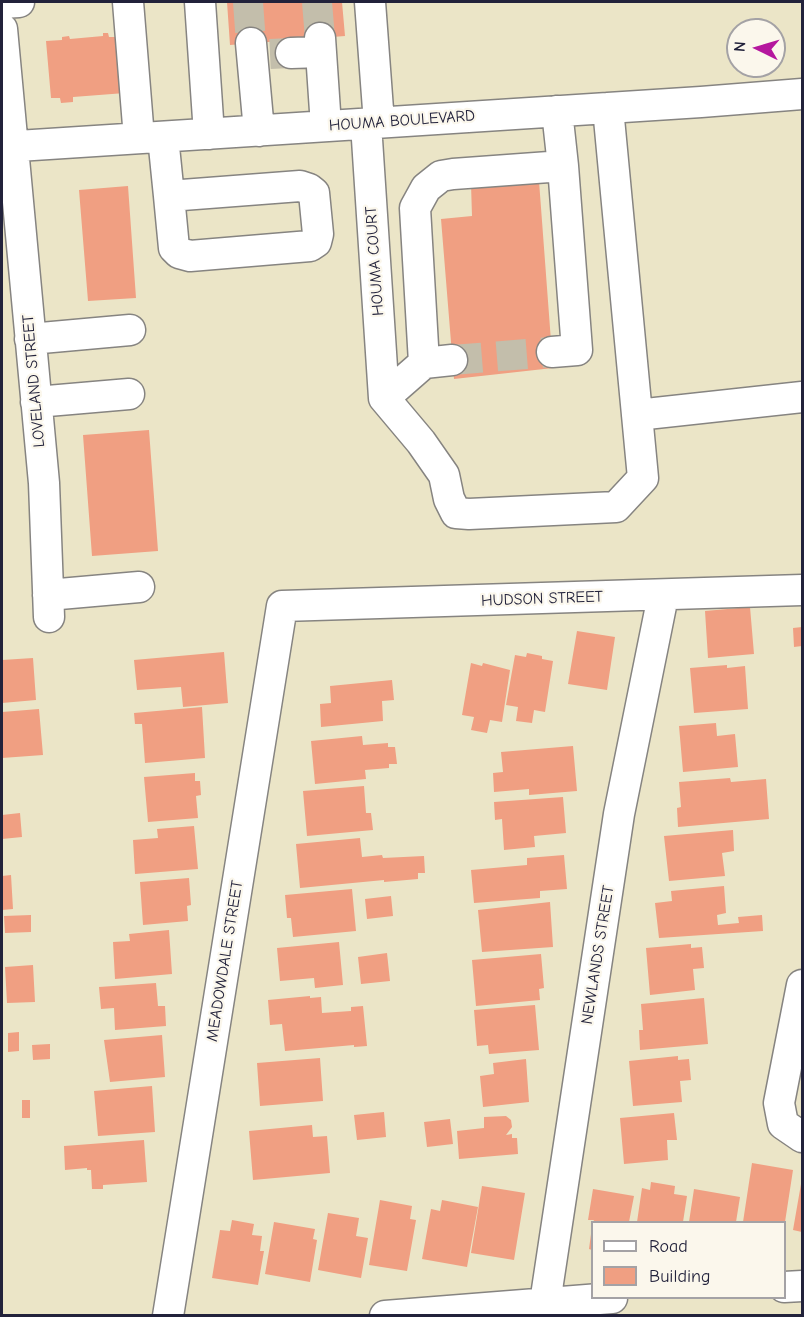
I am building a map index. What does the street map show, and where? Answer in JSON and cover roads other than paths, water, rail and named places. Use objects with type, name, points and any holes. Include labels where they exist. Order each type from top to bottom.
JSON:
[{"type":"street","points":[[2,3],[19,2]]},
{"type":"street","points":[[128,2],[151,138],[169,196],[174,248],[179,253],[190,256],[310,246],[316,242],[318,234],[314,193],[300,186],[169,196]]},
{"type":"street","points":[[200,2],[209,134]]},
{"type":"street","name":"HOUMA COURT","points":[[370,2],[384,398]]},
{"type":"street","name":"LOVELAND STREET","points":[[2,29],[6,147],[30,339],[44,483],[48,606],[139,587]]},
{"type":"street","points":[[259,131],[266,51],[321,45],[326,126]]},
{"type":"street","name":"HOUMA BOULEVARD","points":[[6,147],[608,108],[802,93]]},
{"type":"street","points":[[563,166],[441,176],[426,188],[415,208],[438,362],[384,398],[421,442],[444,475],[449,499],[456,513],[616,507],[643,478],[608,108]]},
{"type":"street","points":[[552,352],[577,350],[557,111]]},
{"type":"street","points":[[30,339],[130,330]]},
{"type":"street","points":[[36,402],[129,394]]},
{"type":"street","points":[[637,415],[802,397]]},
{"type":"street","name":"HUDSON STREET","points":[[282,606],[802,590]]},
{"type":"street","name":"NEWLANDS STREET","points":[[544,1309],[619,814],[663,596]]},
{"type":"street","name":"MEADOWDALE STREET","points":[[168,1316],[282,606]]},
{"type":"street","points":[[802,985],[779,1103],[783,1124],[802,1137]]},
{"type":"street","points":[[786,1287],[802,1286]]},
{"type":"street","points":[[385,1316],[544,1309],[606,1299]]},
{"type":"tunnel","points":[[248,2],[251,43]]},
{"type":"tunnel","points":[[317,2],[320,38]]},
{"type":"tunnel","points":[[270,54],[291,53]]},
{"type":"tunnel","points":[[452,360],[552,352]]}]
